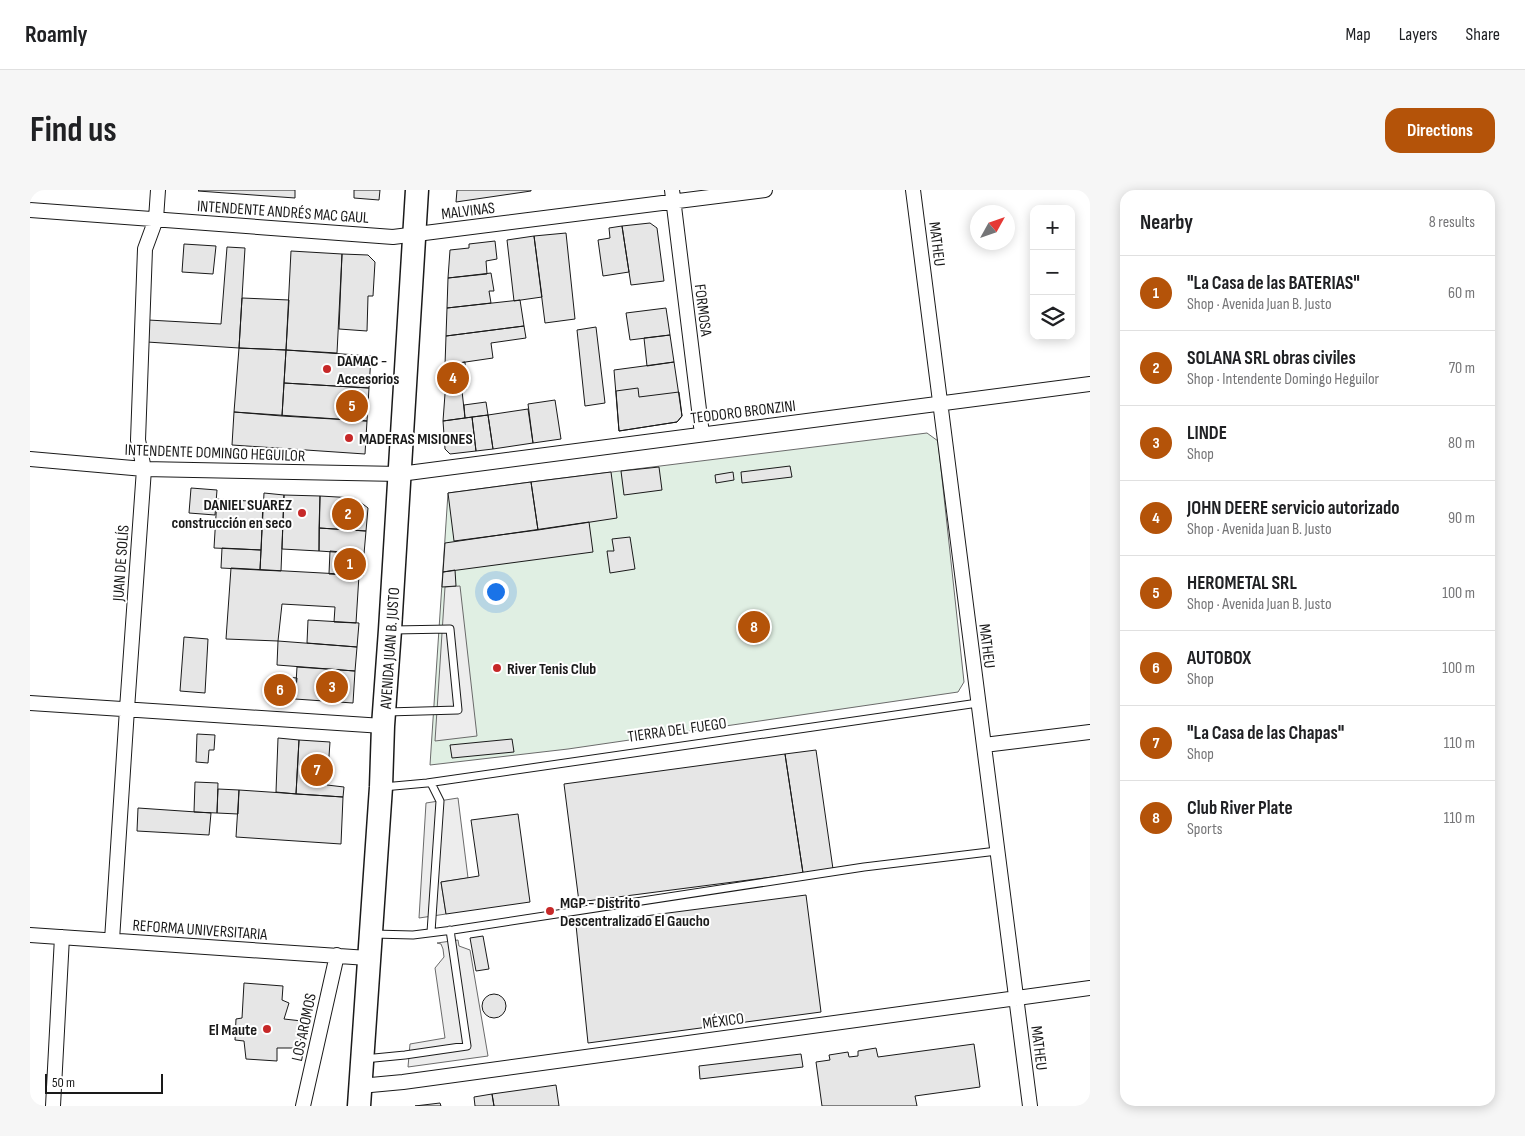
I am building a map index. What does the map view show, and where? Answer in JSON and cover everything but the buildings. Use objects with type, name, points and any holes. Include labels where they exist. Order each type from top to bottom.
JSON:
[{"type":"main road","name":"AVENIDA JUAN B. JUSTO","points":[[359,1096],[381,787],[417,190]]},
{"type":"street","name":"JUAN DE SOLÍS","points":[[112,940],[144,469],[138,440],[145,249],[156,219],[158,190]]},
{"type":"street","name":"MALVINAS","points":[[414,234],[672,196],[765,190]]},
{"type":"street","name":"MATHEU","points":[[913,190],[1030,1106]]},
{"type":"street","name":"FORMOSA","points":[[672,196],[702,434]]},
{"type":"street","name":"INTENDENTE ANDRÉS MAC GAUL","points":[[30,210],[393,236],[414,234]]},
{"type":"street","name":"TEODORO BRONZINI","points":[[400,474],[1090,384]]},
{"type":"street","name":"INTENDENTE DOMINGO HEGUILOR","points":[[30,459],[144,469],[400,474]]},
{"type":"street","points":[[30,703],[127,709],[384,719]]},
{"type":"street","points":[[984,746],[1090,732]]},
{"type":"street","name":"REFORMA UNIVERSITARIA","points":[[30,935],[368,958]]},
{"type":"street","points":[[52,1106],[62,937]]},
{"type":"street","name":"LOS AROMOS","points":[[303,1106],[337,956]]},
{"type":"street","name":"MÉXICO","points":[[359,1096],[423,1079],[1090,988]]},
{"type":"lane","points":[[384,719],[458,710],[450,629],[390,630]]},
{"type":"lane","name":"TIERRA DEL FUEGO","points":[[381,787],[431,783],[978,703]]},
{"type":"lane","points":[[431,783],[440,800],[431,932]]},
{"type":"lane","points":[[370,934],[413,935],[864,867],[997,851]]},
{"type":"lane","points":[[362,1060],[467,1046],[450,930]]},
{"type":"green space","points":[[927,433],[938,441],[964,682],[958,692],[568,749],[430,765],[448,493]]},
{"type":"shaded area","points":[[460,586],[477,736],[435,741],[445,587]]},
{"type":"shaded area","points":[[458,798],[468,878],[441,882],[446,914],[419,918],[426,803]]},
{"type":"shaded area","points":[[458,940],[459,946],[470,950],[488,1056],[408,1067],[410,1044],[445,1038],[435,968],[444,957],[441,944],[437,943]]},
{"type":"place","name":"DAMAC - Accesorios","points":[[327,369]]},
{"type":"place","name":"JOHN DEERE servicio autorizado","points":[[453,378]]},
{"type":"place","name":"HEROMETAL SRL","points":[[352,406]]},
{"type":"place","name":"MADERAS MISIONES","points":[[349,438]]},
{"type":"place","name":"DANIEL SUAREZ construcción en seco","points":[[302,513]]},
{"type":"place","name":"SOLANA SRL obras civiles","points":[[348,514]]},
{"type":"place","name":"\"La Casa de las BATERIAS\"","points":[[350,564]]},
{"type":"place","name":"Club River Plate","points":[[754,627]]},
{"type":"place","name":"River Tenis Club","points":[[497,668]]},
{"type":"place","name":"LINDE","points":[[332,687]]},
{"type":"place","name":"AUTOBOX","points":[[280,690]]},
{"type":"place","name":"\"La Casa de las Chapas\"","points":[[317,770]]},
{"type":"place","name":"MGP - Distrito Descentralizado El Gaucho","points":[[550,911]]},
{"type":"place","name":"El Maute","points":[[267,1029]]}]
